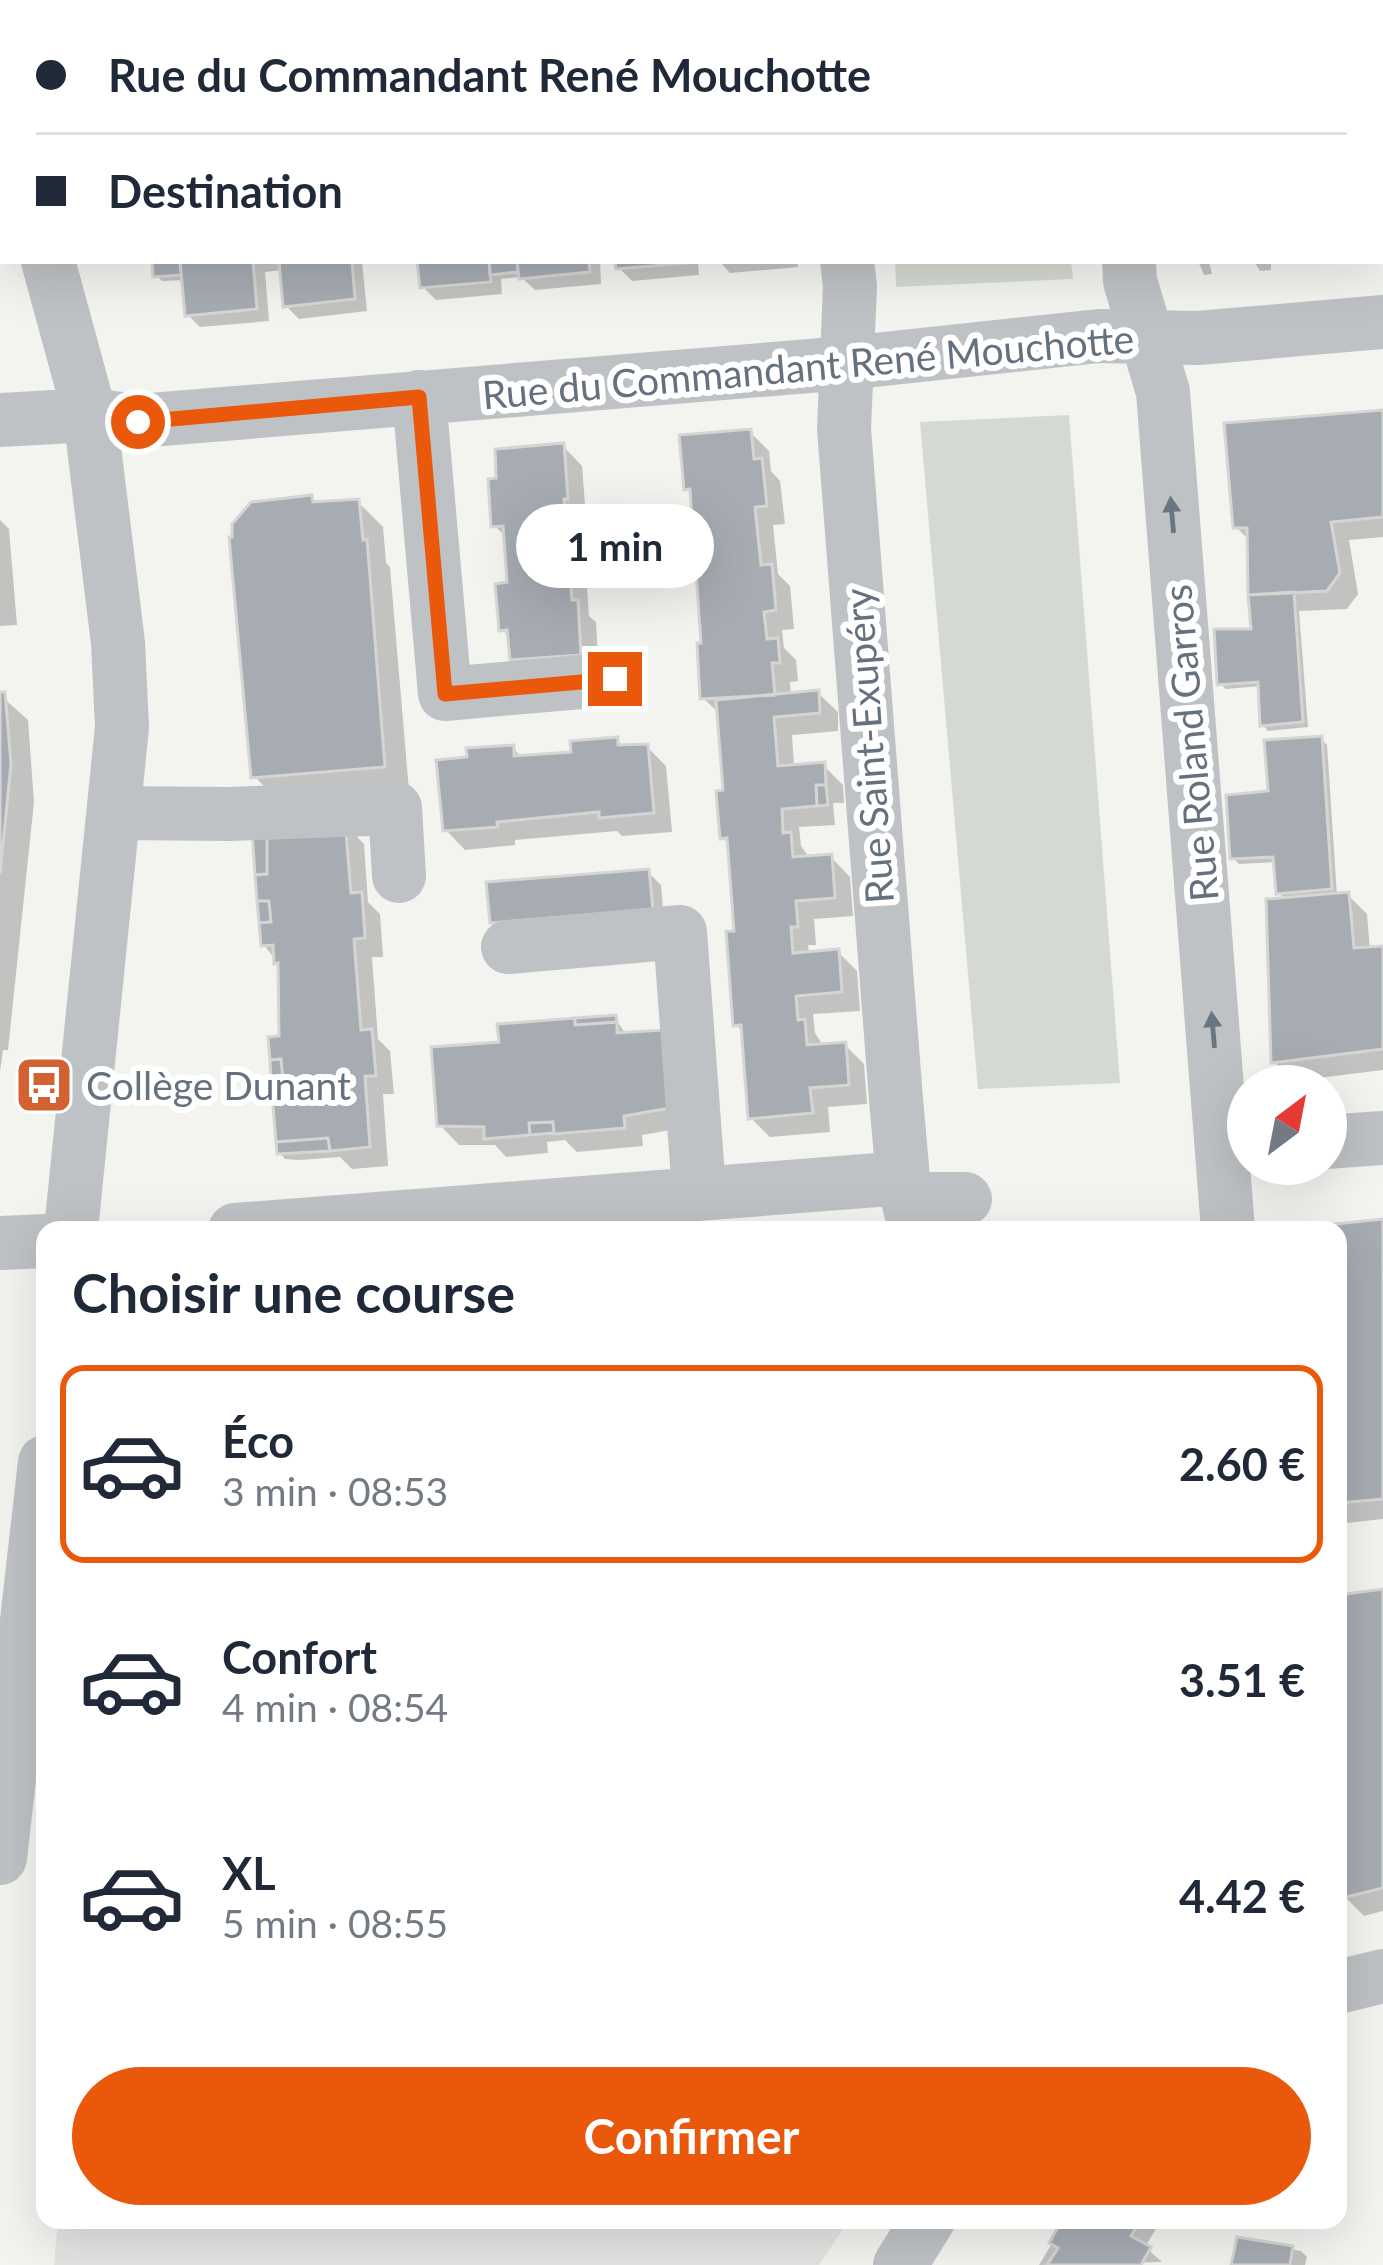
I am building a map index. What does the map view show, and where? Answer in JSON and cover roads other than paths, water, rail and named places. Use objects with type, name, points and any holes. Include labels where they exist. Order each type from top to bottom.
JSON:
[{"type":"street","points":[[49,264],[90,415],[118,643],[122,728],[72,1221]]},
{"type":"street","name":"Rue Saint-Exupéry","points":[[847,264],[844,429],[909,1202]]},
{"type":"street","name":"Rue Roland Garros","points":[[1129,264],[1162,392],[1227,1074]]},
{"type":"street","name":"Rue du Commandant René Mouchotte","points":[[0,420],[90,415],[138,422],[1099,336],[1150,338],[1383,322]]},
{"type":"street","points":[[419,397],[445,694],[615,679]]},
{"type":"street","points":[[116,813],[395,808],[399,876]]},
{"type":"street","points":[[508,947],[680,932],[699,1192]]},
{"type":"street","points":[[1347,1141],[1383,1138]]},
{"type":"street","name":"Rue Roland Garros","points":[[1229,1221],[1231,1185]]},
{"type":"street","points":[[345,1221],[699,1192],[909,1202],[965,1198]]},
{"type":"street","points":[[0,1243],[36,1241]]},
{"type":"street","points":[[0,1858],[36,1541]]},
{"type":"street","points":[[1347,1985],[1383,1976]]},
{"type":"street","points":[[900,2265],[922,2229]]},
{"type":"place","name":"Collège Dunant","points":[[44,1085]]}]
